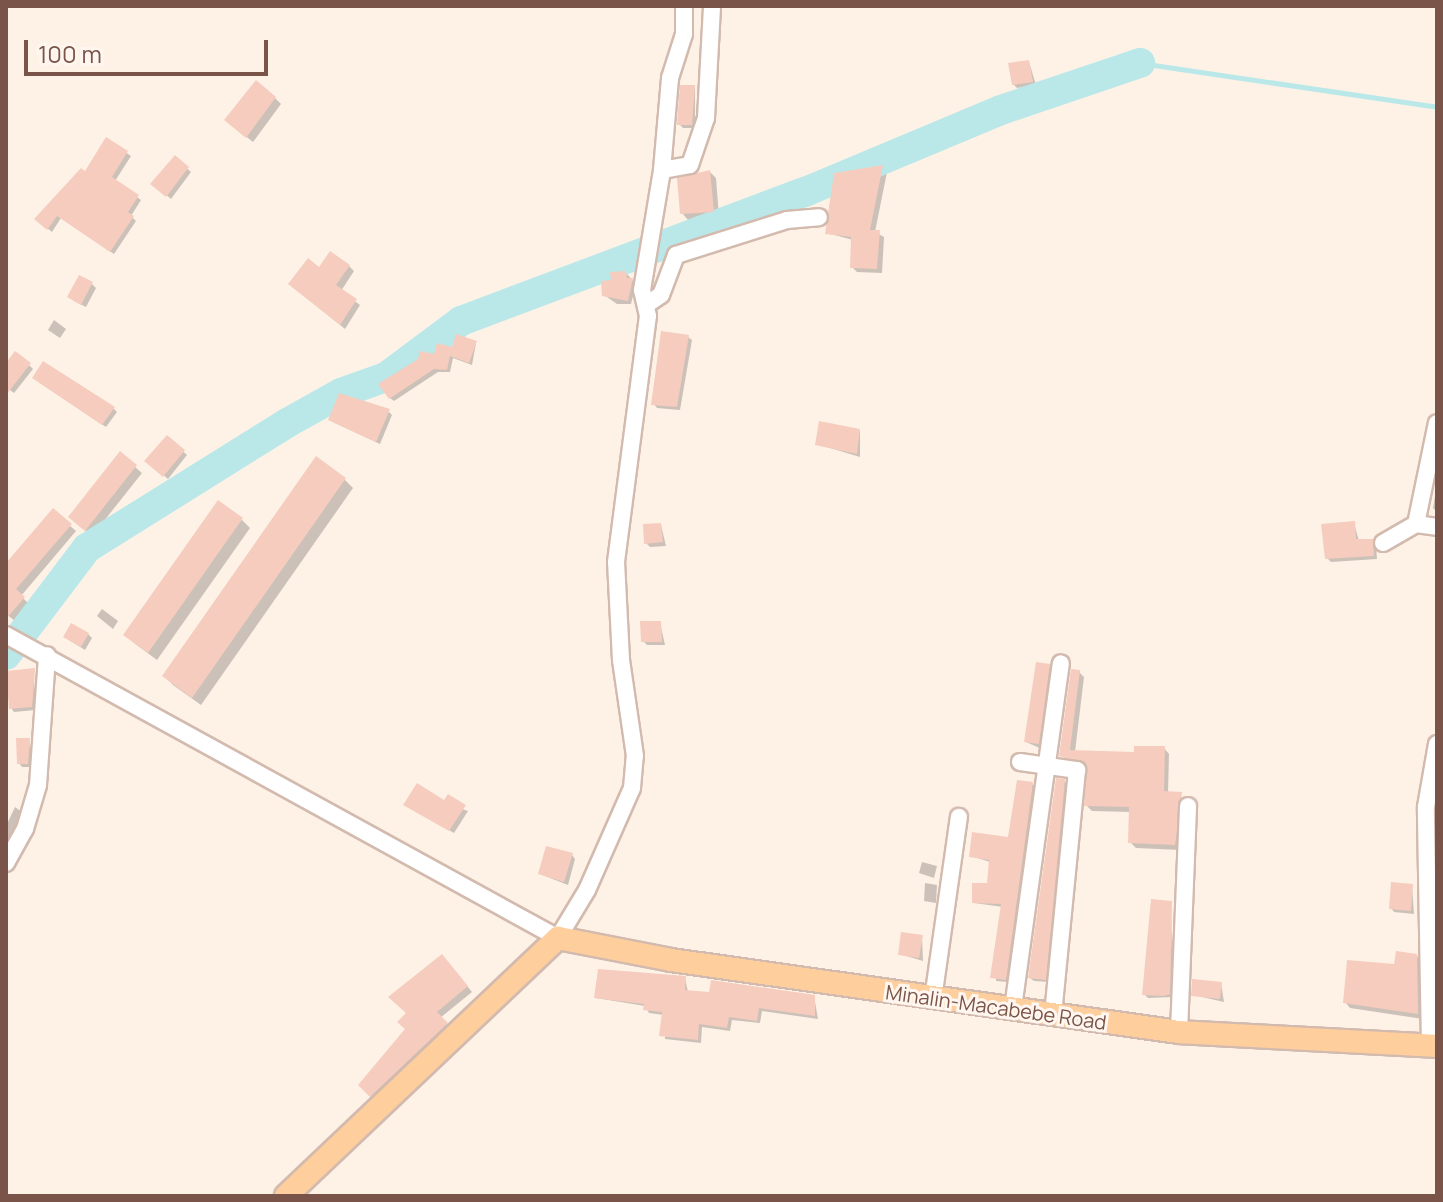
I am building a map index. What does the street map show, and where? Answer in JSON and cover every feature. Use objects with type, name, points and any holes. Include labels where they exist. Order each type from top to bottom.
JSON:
[{"type":"main road","name":"Minalin-Macabebe Road","points":[[558,938],[933,999],[1179,1032],[1434,1046]]},
{"type":"main road","points":[[286,1196],[558,938]]},
{"type":"street","points":[[9,638],[47,655],[108,694],[558,938],[587,890],[632,788],[635,756],[621,660],[616,562],[637,419],[647,239],[662,170],[670,78],[684,34],[684,6]]},
{"type":"street","points":[[662,170],[690,165],[700,135],[710,95],[712,6]]},
{"type":"street","points":[[644,298],[661,295],[676,255],[787,220],[819,217]]},
{"type":"street","points":[[1416,524],[1437,423]]},
{"type":"street","points":[[1383,543],[1416,524],[1437,527]]},
{"type":"street","points":[[6,863],[25,829],[38,785],[47,655]]},
{"type":"street","points":[[1013,1008],[1061,663]]},
{"type":"street","points":[[1434,1046],[1426,807],[1437,744]]},
{"type":"street","points":[[1020,762],[1046,763],[1077,770],[1053,1016]]},
{"type":"street","points":[[1179,1032],[1188,806]]},
{"type":"street","points":[[933,999],[959,817]]},
{"type":"building","points":[[1029,60],[1033,82],[1012,85],[1008,63]]},
{"type":"building","points":[[256,80],[276,97],[246,138],[224,120]]},
{"type":"building","points":[[680,85],[695,85],[692,125],[677,125]]},
{"type":"building","points":[[106,137],[128,151],[112,177],[139,195],[128,212],[134,216],[110,252],[57,216],[47,230],[34,219],[81,168],[85,171]]},
{"type":"building","points":[[175,155],[189,167],[166,197],[150,184]]},
{"type":"building","points":[[883,165],[870,230],[880,230],[877,269],[850,268],[851,237],[825,234],[834,173]]},
{"type":"building","points":[[710,170],[714,212],[680,214],[677,178]]},
{"type":"building","points":[[330,251],[350,265],[336,285],[357,299],[340,325],[288,284],[308,258],[319,267]]},
{"type":"building","points":[[626,271],[627,278],[633,278],[628,301],[602,296],[601,281],[611,280],[610,272]]},
{"type":"building","points":[[79,275],[93,282],[81,305],[67,297]]},
{"type":"building","points":[[661,331],[689,335],[677,407],[651,405]]},
{"type":"building","points":[[456,334],[477,341],[469,363],[450,356],[447,370],[434,369],[389,399],[378,384],[418,359],[420,351],[434,354],[437,343],[452,347]]},
{"type":"building","points":[[15,351],[31,363],[6,395],[6,363]]},
{"type":"building","points":[[43,361],[115,407],[102,425],[32,378]]},
{"type":"building","points":[[339,393],[390,409],[376,442],[328,420]]},
{"type":"building","points":[[819,421],[860,429],[857,454],[815,445]]},
{"type":"building","points":[[167,435],[185,450],[163,477],[144,461]]},
{"type":"building","points":[[120,451],[137,465],[85,531],[68,517]]},
{"type":"building","points":[[316,456],[346,478],[192,698],[162,676]]},
{"type":"building","points":[[218,500],[243,518],[148,653],[123,635]]},
{"type":"building","points":[[53,508],[72,524],[16,589],[25,597],[6,619],[6,563]]},
{"type":"building","points":[[1355,521],[1356,539],[1373,539],[1374,556],[1325,559],[1321,524]]},
{"type":"building","points":[[661,523],[663,542],[644,544],[643,524]]},
{"type":"building","points":[[640,621],[661,621],[662,642],[641,642]]},
{"type":"building","points":[[71,623],[89,633],[81,647],[63,637]]},
{"type":"building","points":[[1036,662],[1050,664],[1039,744],[1024,742]]},
{"type":"building","points":[[35,668],[32,707],[9,709],[6,671]]},
{"type":"building","points":[[1071,669],[1080,670],[1070,750],[1134,752],[1134,746],[1165,746],[1164,791],[1182,792],[1175,845],[1128,843],[1129,807],[1084,806],[1087,765],[1059,756]]},
{"type":"building","points":[[16,738],[30,738],[28,764],[17,764]]},
{"type":"building","points":[[1056,778],[1065,779],[1046,980],[1028,978]]},
{"type":"building","points":[[1017,780],[1033,782],[1006,980],[990,978],[1001,904],[972,903],[972,883],[987,883],[989,860],[969,857],[972,832],[1008,837]]},
{"type":"building","points":[[417,783],[444,800],[448,794],[466,805],[449,831],[403,805]]},
{"type":"building","points":[[546,846],[573,853],[564,882],[538,874]]},
{"type":"building","points":[[1391,882],[1413,884],[1411,911],[1389,909]]},
{"type":"building","points":[[1151,899],[1172,901],[1170,994],[1164,996],[1142,995]]},
{"type":"building","points":[[901,932],[923,935],[919,958],[898,955]]},
{"type":"building","points":[[1396,951],[1417,954],[1418,1014],[1343,1003],[1347,960],[1394,964]]},
{"type":"building","points":[[442,954],[468,986],[437,1012],[448,1023],[370,1097],[358,1085],[405,1029],[397,1022],[406,1013],[388,997]]},
{"type":"building","points":[[598,969],[686,976],[685,990],[709,992],[711,980],[815,995],[815,1016],[759,1008],[757,1021],[729,1017],[727,1028],[699,1024],[698,1040],[659,1036],[662,1012],[643,1010],[644,1004],[594,998]]},
{"type":"building","points":[[1192,979],[1222,982],[1220,999],[1191,996]]},
{"type":"waterway","points":[[1140,63],[1437,107]]},
{"type":"waterway","points":[[6,655],[87,548],[287,423],[341,393],[386,377],[461,321],[805,192],[1001,110],[1140,63]]}]
